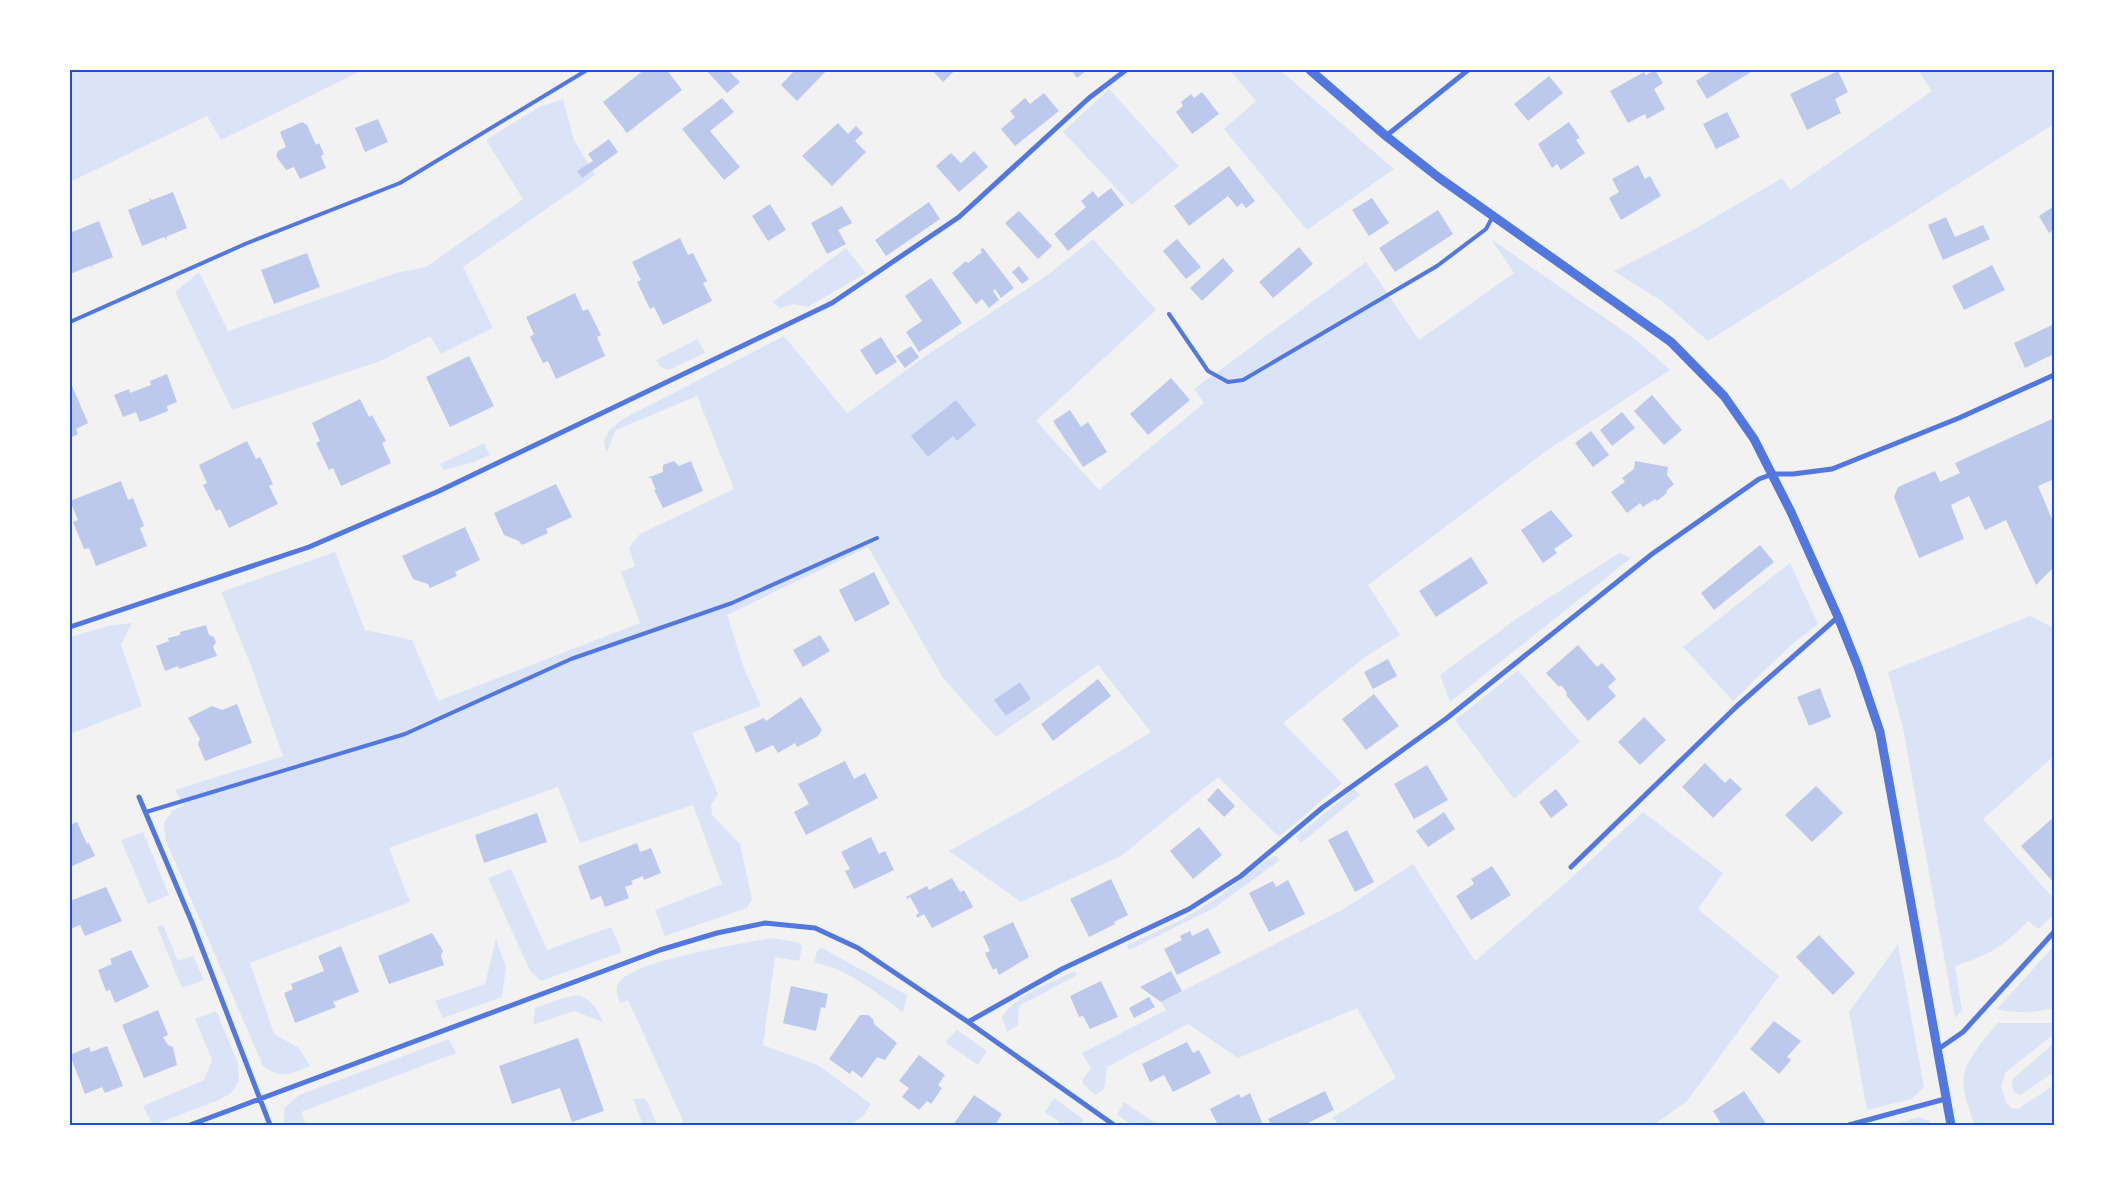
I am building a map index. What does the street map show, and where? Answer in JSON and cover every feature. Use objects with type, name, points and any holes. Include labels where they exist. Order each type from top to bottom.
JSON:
[{"type":"street","points":[[70,627],[318,543],[439,491],[832,303],[959,217],[1089,98],[1126,70]]},
{"type":"street","points":[[1310,70],[1386,136],[1493,216],[1678,348],[1708,377],[1734,408],[1754,439],[1773,474],[1838,617],[1858,667],[1880,732],[1951,1125]]},
{"type":"street","points":[[1386,136],[1468,70]]},
{"type":"street","points":[[968,1022],[1062,969],[1188,909],[1241,876],[1322,808],[1447,718],[1652,554],[1759,479],[1773,474],[1793,474],[1832,469],[1959,418],[2054,375]]},
{"type":"street","points":[[1571,867],[1738,706],[1838,617]]},
{"type":"street","points":[[139,797],[193,925],[270,1125]]},
{"type":"street","points":[[190,1125],[660,950],[717,933],[765,923],[815,928],[858,948],[968,1022],[1114,1125]]},
{"type":"street","points":[[1937,1050],[1963,1032],[2054,932]]},
{"type":"street","points":[[1849,1125],[1945,1099]]},
{"type":"lane","points":[[70,322],[245,244],[400,183],[587,70]]},
{"type":"lane","points":[[1169,314],[1208,370],[1228,382],[1243,380],[1437,266],[1486,229],[1493,216]]},
{"type":"lane","points":[[146,812],[405,734],[571,659],[732,603],[876,538]]},
{"type":"shaded area","points":[[70,70],[363,70],[221,140],[207,116],[70,182]]},
{"type":"shaded area","points":[[1230,70],[1280,70],[1394,169],[1307,230],[1224,129],[1256,101]]},
{"type":"shaded area","points":[[1918,70],[2054,70],[2054,124],[1708,341],[1663,302],[1614,271],[1686,234],[1782,178],[1790,190],[1932,91]]},
{"type":"shaded area","points":[[1109,89],[1179,166],[1132,205],[1063,132]]},
{"type":"shaded area","points":[[563,99],[574,140],[595,175],[463,267],[493,328],[441,354],[430,336],[378,362],[232,410],[175,292],[199,272],[228,331],[396,273],[426,267],[523,199],[486,140],[539,107]]},
{"type":"shaded area","points":[[1093,239],[1156,310],[1036,421],[1099,490],[1204,403],[1194,389],[1366,262],[1419,340],[1514,273],[1491,239],[1635,339],[1670,370],[1549,449],[1368,585],[1400,635],[1365,657],[1283,723],[1342,783],[1279,837],[1218,777],[1121,856],[1021,902],[949,851],[1028,807],[1151,732],[1098,665],[996,737],[943,678],[868,547],[727,615],[745,671],[761,706],[692,733],[718,794],[711,805],[712,815],[740,844],[752,899],[747,908],[665,936],[655,910],[722,884],[693,805],[580,843],[558,787],[389,848],[410,902],[250,963],[274,1034],[299,1048],[310,1066],[296,1072],[281,1074],[275,1073],[263,1066],[166,841],[164,823],[173,810],[184,806],[175,790],[283,756],[251,666],[221,592],[335,552],[365,630],[412,640],[438,701],[640,623],[621,572],[635,566],[629,548],[640,534],[734,489],[697,396],[616,430],[606,453],[604,441],[609,430],[625,418],[784,336],[847,413],[930,353],[1045,277]]},
{"type":"shaded area","points":[[846,248],[866,273],[808,307],[794,304],[780,308],[773,302]]},
{"type":"shaded area","points":[[698,339],[705,353],[669,370],[660,367],[656,360]]},
{"type":"shaded area","points":[[484,443],[490,455],[474,462],[444,470],[440,464]]},
{"type":"shaded area","points":[[1619,553],[1631,558],[1450,702],[1440,675],[1519,617]]},
{"type":"shaded area","points":[[1790,563],[1818,624],[1791,645],[1733,701],[1683,647]]},
{"type":"shaded area","points":[[2030,616],[2054,628],[2054,756],[1983,819],[2054,899],[2054,914],[2039,929],[2028,921],[2011,938],[1995,949],[1978,958],[1955,966],[1962,1010],[1955,1018],[1903,728],[1888,672]]},
{"type":"shaded area","points":[[132,623],[121,645],[142,706],[70,734],[70,637],[108,626]]},
{"type":"shaded area","points":[[1518,670],[1580,742],[1514,799],[1455,720]]},
{"type":"shaded area","points":[[1354,789],[1360,795],[1301,843],[1296,837]]},
{"type":"shaded area","points":[[1643,812],[1723,873],[1698,909],[1779,976],[1687,1101],[1653,1125],[1340,1125],[1332,1118],[1396,1078],[1357,1008],[1238,1058],[1188,1024],[1107,1067],[1104,1089],[1095,1095],[1083,1084],[1083,1078],[1091,1069],[1082,1053],[1166,1010],[1161,1002],[1342,910],[1413,864],[1475,961],[1567,882]]},
{"type":"shaded area","points":[[143,832],[169,895],[148,904],[121,840]]},
{"type":"shaded area","points":[[1276,856],[1280,860],[1214,908],[1129,950],[1127,945],[1181,920],[1214,900],[1269,858]]},
{"type":"shaded area","points":[[511,869],[547,950],[611,927],[622,952],[541,981],[530,971],[488,878]]},
{"type":"shaded area","points":[[163,925],[178,961],[193,956],[204,980],[182,988],[157,927]]},
{"type":"shaded area","points":[[773,938],[800,943],[802,948],[799,961],[775,957],[763,1045],[818,1065],[871,1104],[863,1116],[850,1125],[685,1125],[628,1000],[620,1003],[617,992],[618,984],[627,976],[643,968],[665,961],[689,954]]},
{"type":"shaded area","points":[[496,939],[506,967],[502,997],[443,1018],[435,1001],[485,984]]},
{"type":"shaded area","points":[[1898,944],[1924,1087],[1912,1099],[1867,1110],[1849,1012]]},
{"type":"shaded area","points":[[2054,946],[2054,1008],[2025,1012],[1997,1009]]},
{"type":"shaded area","points":[[822,948],[907,995],[903,1012],[849,975],[826,965],[814,963],[817,951]]},
{"type":"shaded area","points":[[1075,971],[1077,975],[1019,1006],[1018,1025],[1007,1032],[1002,1017],[1017,1001],[1035,990]]},
{"type":"shaded area","points":[[578,995],[594,1006],[603,1022],[574,1011],[533,1025],[535,1008]]},
{"type":"shaded area","points":[[216,1011],[238,1063],[239,1081],[231,1093],[219,1100],[153,1125],[143,1106],[204,1080],[212,1060],[195,1019]]},
{"type":"shaded area","points":[[1998,1023],[2054,1023],[2054,1034],[2006,1072],[2001,1085],[2006,1102],[2011,1108],[2018,1109],[2054,1085],[2054,1125],[1974,1125],[1965,1094],[1964,1075],[1973,1055]]},
{"type":"shaded area","points":[[957,1030],[987,1051],[978,1065],[945,1042]]},
{"type":"shaded area","points":[[449,1039],[456,1053],[301,1112],[306,1125],[284,1125],[284,1109],[299,1095]]},
{"type":"shaded area","points":[[2054,1043],[2054,1072],[2020,1095],[2014,1092],[2012,1087],[2013,1079]]},
{"type":"shaded area","points":[[642,1098],[647,1101],[657,1125],[643,1125],[633,1099]]},
{"type":"shaded area","points":[[1054,1098],[1084,1120],[1081,1125],[1064,1125],[1045,1112]]},
{"type":"shaded area","points":[[1124,1102],[1158,1125],[1132,1125],[1117,1115]]},
{"type":"shaded area","points":[[1919,1117],[1929,1121],[1931,1125],[1891,1125]]},
{"type":"building","points":[[644,70],[667,70],[682,90],[627,133],[603,102]]},
{"type":"building","points":[[706,70],[728,70],[740,82],[727,93]]},
{"type":"building","points":[[795,70],[827,70],[797,101],[781,85]]},
{"type":"building","points":[[932,70],[955,70],[943,82]]},
{"type":"building","points":[[1071,70],[1087,70],[1077,78]]},
{"type":"building","points":[[1655,70],[1663,83],[1654,89],[1665,109],[1647,119],[1645,114],[1628,123],[1610,91],[1644,72],[1646,75]]},
{"type":"building","points":[[1713,70],[1750,70],[1751,72],[1707,99],[1696,81]]},
{"type":"building","points":[[1838,71],[1848,92],[1835,99],[1841,113],[1807,130],[1790,94]]},
{"type":"building","points":[[1549,76],[1563,93],[1528,121],[1514,104]]},
{"type":"building","points":[[1202,92],[1219,114],[1192,134],[1176,112],[1183,106],[1181,102],[1191,94],[1194,98]]},
{"type":"building","points":[[1044,93],[1059,111],[1015,146],[1001,129],[1015,117],[1010,111],[1025,98],[1030,104]]},
{"type":"building","points":[[722,98],[734,112],[710,131],[740,167],[724,180],[682,129]]},
{"type":"building","points":[[1727,112],[1740,137],[1716,149],[1703,124]]},
{"type":"building","points":[[378,119],[388,142],[365,152],[355,128]]},
{"type":"building","points":[[302,122],[307,125],[316,145],[319,143],[324,154],[321,156],[326,168],[300,179],[294,167],[286,170],[276,156],[278,151],[286,147],[280,132]]},
{"type":"building","points":[[1569,122],[1580,138],[1576,140],[1585,153],[1561,170],[1557,164],[1552,168],[1538,144]]},
{"type":"building","points":[[838,123],[848,134],[856,126],[863,133],[855,141],[866,152],[832,186],[802,156]]},
{"type":"building","points":[[609,139],[618,152],[582,178],[577,171],[593,161],[588,154]]},
{"type":"building","points":[[974,151],[988,167],[959,192],[936,166],[951,153],[961,163]]},
{"type":"building","points":[[1638,165],[1645,179],[1650,176],[1661,196],[1621,220],[1609,198],[1619,192],[1612,179]]},
{"type":"building","points":[[1229,166],[1255,201],[1246,208],[1242,203],[1237,207],[1228,196],[1189,226],[1174,206]]},
{"type":"building","points":[[1111,188],[1124,205],[1068,251],[1054,234],[1086,207],[1081,201],[1093,191],[1098,198]]},
{"type":"building","points":[[173,192],[187,228],[166,237],[167,241],[164,237],[142,246],[128,210],[150,201],[149,198],[152,200]]},
{"type":"building","points":[[1372,198],[1389,223],[1369,236],[1352,210]]},
{"type":"building","points":[[929,202],[940,219],[886,256],[875,240]]},
{"type":"building","points":[[770,204],[786,230],[768,241],[752,216]]},
{"type":"building","points":[[842,206],[852,223],[838,230],[846,244],[827,254],[811,223]]},
{"type":"building","points":[[2054,206],[2054,229],[2049,233],[2039,216]]},
{"type":"building","points":[[1438,210],[1453,234],[1395,272],[1379,248]]},
{"type":"building","points":[[1019,211],[1052,246],[1038,259],[1005,223]]},
{"type":"building","points":[[1946,217],[1955,237],[1983,225],[1990,239],[1943,260],[1928,225]]},
{"type":"building","points":[[99,221],[113,257],[91,266],[93,270],[90,266],[70,274],[70,233]]},
{"type":"building","points":[[680,238],[688,255],[693,253],[707,281],[703,283],[712,301],[663,325],[654,307],[650,309],[637,282],[641,280],[632,262]]},
{"type":"building","points":[[1177,239],[1201,267],[1186,279],[1163,251]]},
{"type":"building","points":[[1299,247],[1313,264],[1273,298],[1259,282]]},
{"type":"building","points":[[983,248],[1014,288],[1001,298],[995,289],[993,291],[999,300],[989,308],[982,299],[976,304],[952,273],[966,261],[968,263],[982,252],[980,250]]},
{"type":"building","points":[[307,253],[320,287],[274,304],[261,270]]},
{"type":"building","points":[[1223,258],[1234,271],[1202,301],[1190,288]]},
{"type":"building","points":[[1992,265],[2005,290],[1964,310],[1952,286]]},
{"type":"building","points":[[1019,266],[1029,279],[1022,284],[1012,272]]},
{"type":"building","points":[[931,278],[962,323],[919,352],[906,332],[922,321],[905,296]]},
{"type":"building","points":[[575,293],[583,311],[588,309],[601,335],[597,337],[605,356],[556,379],[548,361],[543,363],[530,337],[534,334],[526,317]]},
{"type":"building","points":[[2054,324],[2054,354],[2025,368],[2014,343]]},
{"type":"building","points":[[881,337],[897,362],[876,375],[860,350]]},
{"type":"building","points":[[911,346],[919,357],[905,368],[896,356]]},
{"type":"building","points":[[469,356],[494,406],[450,427],[426,377]]},
{"type":"building","points":[[167,374],[177,402],[167,406],[168,411],[140,422],[136,412],[123,417],[114,395],[129,389],[130,393],[151,385],[150,381]]},
{"type":"building","points":[[1171,378],[1190,400],[1148,435],[1130,414]]},
{"type":"building","points":[[70,381],[88,423],[76,429],[78,434],[70,438]]},
{"type":"building","points":[[1652,395],[1682,430],[1664,445],[1634,411]]},
{"type":"building","points":[[360,399],[369,417],[372,415],[386,441],[382,443],[391,463],[341,486],[333,468],[329,470],[316,443],[320,441],[312,423]]},
{"type":"building","points":[[956,400],[976,425],[957,441],[953,436],[928,457],[911,436]]},
{"type":"building","points":[[1070,410],[1081,427],[1088,422],[1107,452],[1083,467],[1053,421]]},
{"type":"building","points":[[1622,412],[1635,428],[1612,446],[1600,430]]},
{"type":"building","points":[[2054,418],[2054,479],[2038,486],[2054,524],[2054,567],[2036,585],[2006,520],[1985,530],[1969,496],[1951,505],[1964,539],[1919,558],[1894,497],[1898,487],[1935,471],[1940,482],[1960,473],[1955,463]]},
{"type":"building","points":[[1591,431],[1609,455],[1593,467],[1575,443]]},
{"type":"building","points":[[247,441],[256,459],[260,457],[273,484],[269,486],[278,504],[229,528],[220,509],[216,511],[203,485],[207,483],[199,465]]},
{"type":"building","points":[[674,461],[679,466],[691,461],[703,491],[663,508],[654,490],[656,490],[651,478],[647,478],[663,472],[663,465]]},
{"type":"building","points":[[1635,461],[1668,467],[1667,475],[1674,484],[1657,501],[1655,499],[1643,507],[1640,503],[1627,513],[1611,492],[1625,482],[1622,478],[1634,469]]},
{"type":"building","points":[[121,481],[128,500],[133,498],[144,526],[140,528],[147,546],[96,566],[89,548],[84,549],[73,522],[78,520],[70,501]]},
{"type":"building","points":[[556,484],[572,517],[546,529],[548,533],[522,545],[519,541],[504,535],[494,513]]},
{"type":"building","points":[[1551,510],[1573,536],[1554,549],[1557,553],[1543,563],[1521,530]]},
{"type":"building","points":[[465,527],[480,560],[455,572],[457,576],[430,588],[428,584],[413,579],[402,556]]},
{"type":"building","points":[[1760,545],[1774,562],[1714,610],[1701,593]]},
{"type":"building","points":[[1471,557],[1488,583],[1436,617],[1419,591]]},
{"type":"building","points":[[874,572],[890,604],[855,622],[839,590]]},
{"type":"building","points":[[206,625],[209,635],[214,637],[216,642],[213,647],[217,656],[179,669],[178,666],[165,671],[156,646],[169,641],[168,638],[180,635],[180,632]]},
{"type":"building","points":[[820,635],[830,651],[803,667],[793,650]]},
{"type":"building","points":[[1578,645],[1597,667],[1602,663],[1616,679],[1608,687],[1616,696],[1588,721],[1566,695],[1567,693],[1561,685],[1559,687],[1546,673]]},
{"type":"building","points":[[1388,659],[1397,676],[1373,689],[1364,672]]},
{"type":"building","points":[[1098,679],[1111,696],[1053,741],[1041,724]]},
{"type":"building","points":[[1020,682],[1031,699],[1006,716],[994,700]]},
{"type":"building","points":[[1820,688],[1831,717],[1809,726],[1797,697]]},
{"type":"building","points":[[1374,694],[1399,726],[1366,750],[1342,719]]},
{"type":"building","points":[[801,697],[822,730],[818,736],[797,747],[795,743],[778,753],[773,745],[756,753],[744,727],[764,718],[766,721]]},
{"type":"building","points":[[237,704],[252,743],[205,761],[198,744],[200,739],[188,718],[212,706],[222,710]]},
{"type":"building","points":[[1644,717],[1666,740],[1640,765],[1618,742]]},
{"type":"building","points":[[845,761],[854,779],[865,773],[878,798],[806,835],[794,812],[809,804],[798,784]]},
{"type":"building","points":[[1705,763],[1725,783],[1730,778],[1742,789],[1713,818],[1682,787]]},
{"type":"building","points":[[1427,765],[1448,800],[1414,819],[1394,784]]},
{"type":"building","points":[[1816,786],[1843,813],[1812,842],[1785,815]]},
{"type":"building","points":[[1218,788],[1235,806],[1224,817],[1207,800]]},
{"type":"building","points":[[1556,789],[1568,805],[1551,818],[1539,802]]},
{"type":"building","points":[[1444,812],[1455,829],[1428,847],[1416,831]]},
{"type":"building","points":[[537,813],[547,842],[484,863],[475,835]]},
{"type":"building","points":[[2054,817],[2054,883],[2021,846]]},
{"type":"building","points":[[77,822],[95,856],[70,867],[70,825]]},
{"type":"building","points":[[1199,827],[1222,855],[1193,879],[1170,851]]},
{"type":"building","points":[[1347,830],[1374,882],[1355,892],[1328,840]]},
{"type":"building","points":[[871,837],[879,854],[885,851],[894,870],[854,889],[845,871],[850,869],[841,852]]},
{"type":"building","points":[[637,843],[640,852],[651,848],[661,873],[644,880],[643,876],[631,881],[633,884],[625,887],[629,898],[605,907],[601,896],[591,900],[578,866]]},
{"type":"building","points":[[1492,866],[1511,895],[1471,920],[1456,896],[1474,884],[1471,879]]},
{"type":"building","points":[[952,878],[960,892],[964,890],[973,907],[932,928],[924,914],[917,918],[916,915],[919,913],[910,897],[907,899],[906,897],[927,886],[929,890]]},
{"type":"building","points":[[1111,879],[1128,915],[1089,937],[1070,899]]},
{"type":"building","points":[[1288,880],[1305,914],[1269,932],[1249,893],[1273,881],[1276,887]]},
{"type":"building","points":[[106,887],[122,921],[85,936],[80,925],[70,929],[70,901]]},
{"type":"building","points":[[1013,922],[1029,957],[999,975],[996,968],[993,970],[985,953],[990,951],[983,936]]},
{"type":"building","points":[[1208,928],[1221,953],[1177,975],[1164,949],[1182,940],[1180,936],[1190,931],[1192,936]]},
{"type":"building","points":[[432,933],[443,951],[441,956],[444,965],[389,984],[378,956]]},
{"type":"building","points":[[1819,935],[1855,973],[1833,995],[1796,957]]},
{"type":"building","points":[[341,946],[359,992],[333,1002],[336,1007],[295,1023],[284,993],[293,989],[291,984],[324,971],[318,956]]},
{"type":"building","points":[[131,950],[149,987],[115,1003],[110,990],[106,991],[98,970],[112,964],[110,959]]},
{"type":"building","points":[[1171,971],[1182,991],[1161,1002],[1140,987]]},
{"type":"building","points":[[1101,981],[1118,1017],[1090,1029],[1083,1016],[1079,1017],[1070,996]]},
{"type":"building","points":[[791,986],[828,994],[825,1008],[821,1007],[816,1031],[783,1023]]},
{"type":"building","points":[[1149,997],[1155,1007],[1134,1018],[1129,1008]]},
{"type":"building","points":[[158,1010],[168,1035],[163,1037],[168,1045],[173,1047],[177,1065],[144,1078],[122,1025]]},
{"type":"building","points":[[860,1015],[868,1015],[873,1019],[874,1024],[897,1043],[885,1060],[877,1057],[862,1078],[852,1070],[850,1074],[829,1059]]},
{"type":"building","points":[[1774,1021],[1801,1041],[1787,1057],[1791,1060],[1779,1074],[1750,1049]]},
{"type":"building","points":[[578,1038],[604,1111],[572,1122],[560,1088],[512,1104],[499,1066]]},
{"type":"building","points":[[1187,1042],[1193,1053],[1199,1050],[1211,1073],[1173,1092],[1164,1075],[1150,1082],[1142,1064]]},
{"type":"building","points":[[107,1046],[123,1086],[105,1093],[102,1087],[85,1094],[70,1055],[89,1047],[91,1052]]},
{"type":"building","points":[[919,1055],[945,1075],[938,1085],[942,1088],[931,1104],[927,1101],[919,1110],[902,1097],[909,1088],[899,1081]]},
{"type":"building","points":[[1325,1091],[1334,1110],[1304,1125],[1271,1125],[1268,1119]]},
{"type":"building","points":[[1744,1091],[1767,1125],[1722,1125],[1713,1111]]},
{"type":"building","points":[[1250,1093],[1263,1125],[1218,1125],[1210,1109],[1239,1094],[1241,1098]]},
{"type":"building","points":[[974,1095],[1002,1114],[995,1125],[953,1125]]}]
